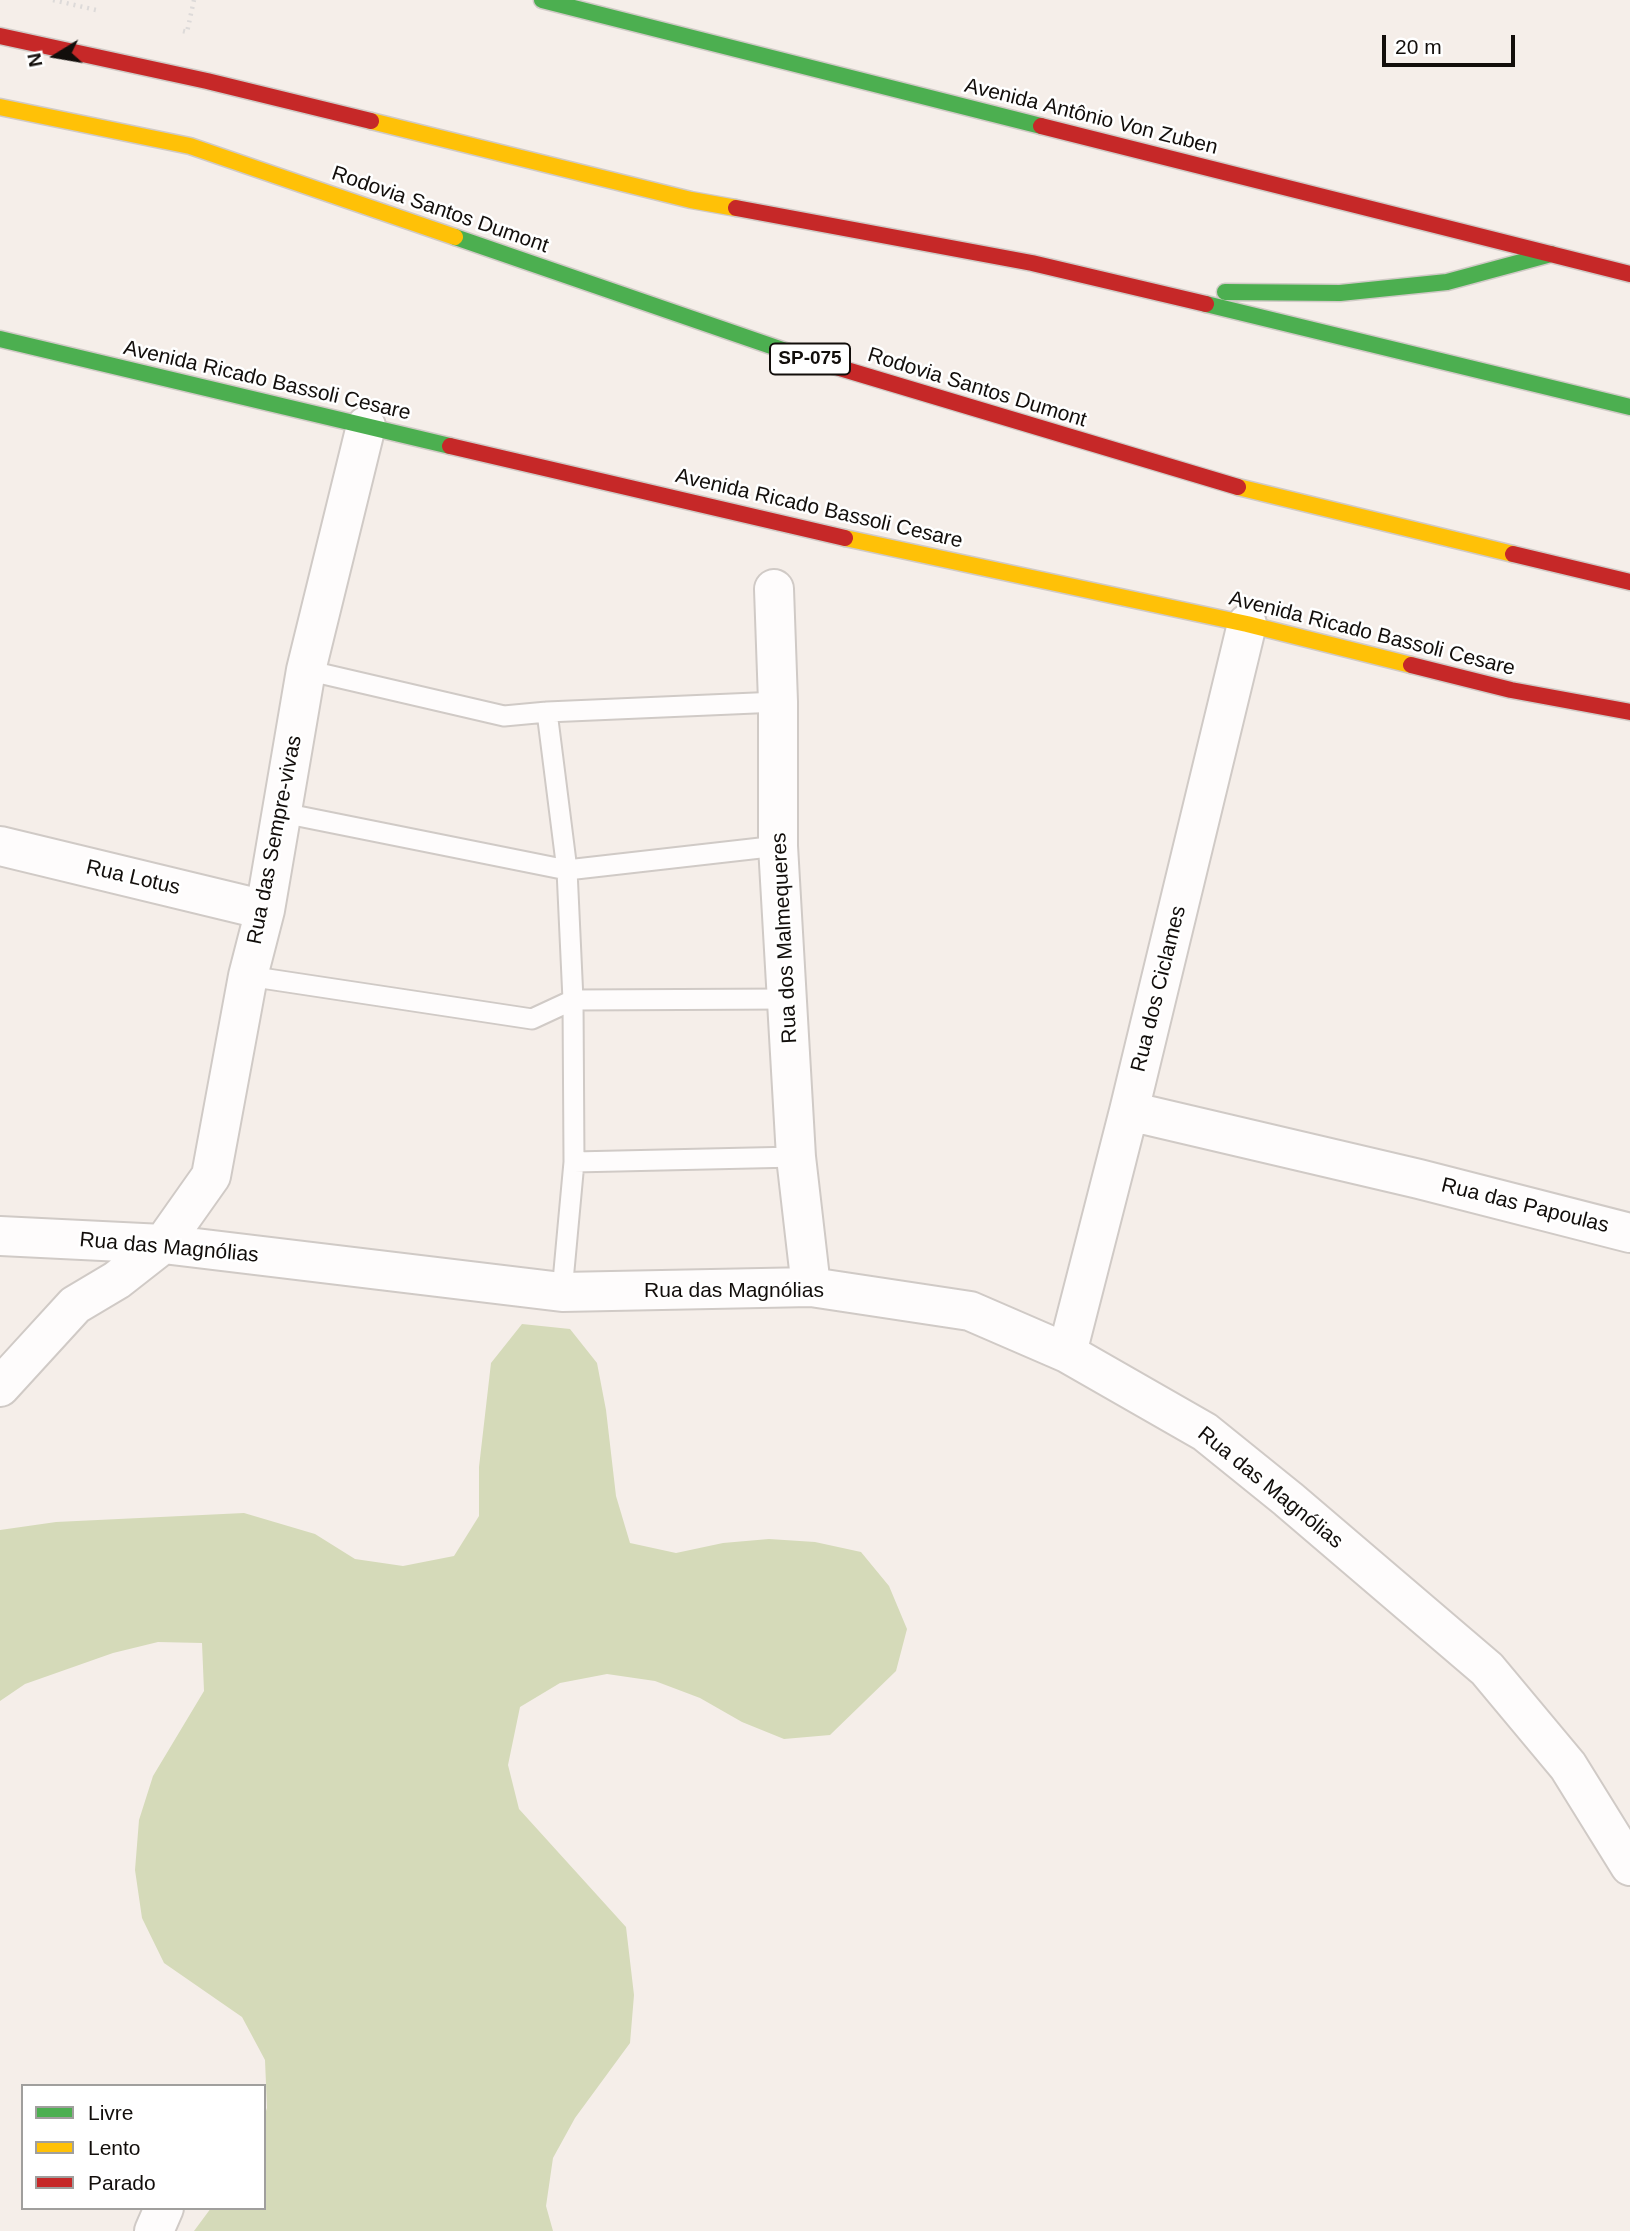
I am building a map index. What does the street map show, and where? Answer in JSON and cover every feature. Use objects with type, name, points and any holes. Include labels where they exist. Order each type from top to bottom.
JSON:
[{"type":"main road","name":"Avenida Antônio Von Zuben","points":[[542,0],[1630,274]]},
{"type":"main road","points":[[0,36],[207,81],[691,200],[1032,263],[1630,407]]},
{"type":"main road","name":"Rodovia Santos Dumont","points":[[0,107],[190,146],[841,370],[1222,483],[1630,582]]},
{"type":"main road","points":[[1115,282],[1215,291],[1340,293],[1447,282],[1551,254]]},
{"type":"main road","name":"Avenida Ricado Bassoli Cesare","points":[[0,339],[772,522],[1247,624],[1511,690],[1630,712]]},
{"type":"street","name":"Rua das Sempre-vivas","points":[[0,1387],[75,1306],[117,1280],[163,1244],[211,1176],[248,976],[265,910],[306,670],[366,426]]},
{"type":"street","name":"Rua dos Malmequeres","points":[[774,589],[778,702],[778,846],[796,1157],[811,1287]]},
{"type":"street","name":"Rua dos Ciclames","points":[[1067,1353],[1129,1111],[1247,624]]},
{"type":"street","name":"Rua Lotus","points":[[0,846],[265,910]]},
{"type":"street","name":"Rua das Papoulas","points":[[1129,1111],[1419,1179],[1630,1233]]},
{"type":"street","name":"Rua das Magnólias","points":[[0,1236],[163,1244],[562,1292],[811,1287],[970,1311],[1067,1353],[1205,1433],[1288,1499],[1487,1669],[1568,1766],[1630,1866]]},
{"type":"street","points":[[155,2231],[163,2210]]},
{"type":"lane","points":[[306,670],[504,716],[778,702]]},
{"type":"lane","points":[[547,712],[567,870],[573,1000],[574,1162],[562,1292]]},
{"type":"lane","points":[[283,813],[567,870],[778,846]]},
{"type":"lane","points":[[248,976],[533,1018],[573,1000],[788,999]]},
{"type":"lane","points":[[574,1162],[796,1157]]},
{"type":"path","points":[[52,0],[106,13]]},
{"type":"path","points":[[174,29],[187,32],[194,0]]},
{"type":"green space","points":[[522,1324],[570,1329],[597,1363],[606,1410],[616,1496],[630,1543],[676,1553],[723,1543],[769,1539],[815,1542],[861,1552],[889,1586],[907,1629],[896,1671],[830,1735],[784,1739],[742,1722],[700,1698],[655,1681],[607,1674],[560,1683],[520,1707],[508,1765],[519,1809],[626,1927],[634,1995],[630,2043],[575,2118],[553,2158],[546,2206],[553,2231],[194,2231],[210,2210],[266,2210],[265,2060],[242,2017],[164,1963],[142,1918],[135,1870],[139,1820],[153,1776],[204,1691],[202,1643],[158,1642],[113,1653],[25,1684],[0,1701],[0,1530],[56,1522],[244,1513],[315,1534],[355,1559],[403,1566],[454,1556],[479,1516],[479,1467],[491,1363]]},
{"type":"traffic: fast","points":[[542,0],[1041,126]]},
{"type":"traffic: fast","points":[[455,237],[803,357]]},
{"type":"traffic: fast","points":[[1225,292],[1340,293],[1447,282],[1551,254]]},
{"type":"traffic: fast","points":[[1206,304],[1630,407]]},
{"type":"traffic: fast","points":[[0,339],[450,446]]},
{"type":"traffic: slow","points":[[0,107],[190,146],[455,237]]},
{"type":"traffic: slow","points":[[371,121],[691,200],[736,208]]},
{"type":"traffic: slow","points":[[1238,487],[1513,554]]},
{"type":"traffic: slow","points":[[845,538],[1247,624],[1411,665]]},
{"type":"traffic: jam","points":[[0,36],[207,81],[371,121]]},
{"type":"traffic: jam","points":[[1041,126],[1630,274]]},
{"type":"traffic: jam","points":[[736,208],[1032,263],[1206,304]]},
{"type":"traffic: jam","points":[[803,357],[1238,487]]},
{"type":"traffic: jam","points":[[450,446],[845,538]]},
{"type":"traffic: jam","points":[[1513,554],[1630,582]]},
{"type":"traffic: jam","points":[[1411,665],[1511,690],[1630,712]]}]
